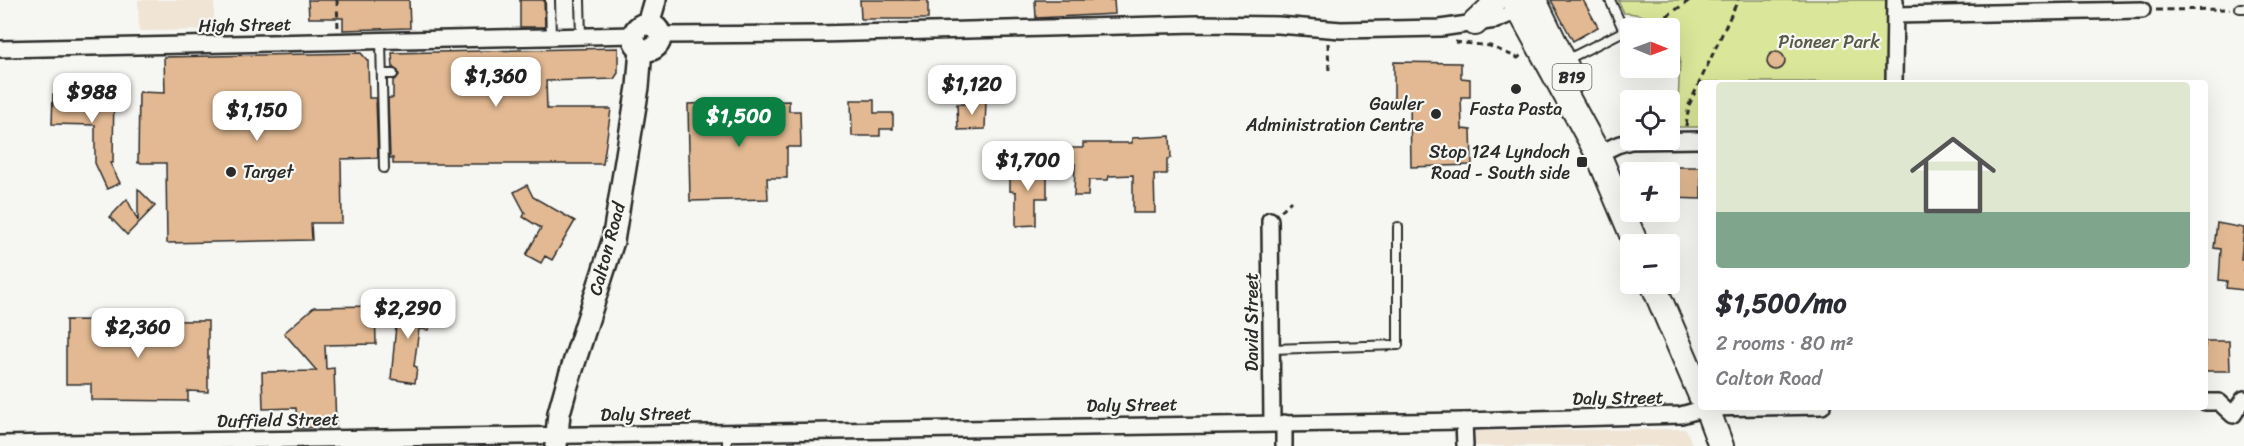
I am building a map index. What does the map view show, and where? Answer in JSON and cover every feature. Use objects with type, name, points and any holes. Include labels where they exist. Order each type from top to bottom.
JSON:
[{"type":"main road","name":"Calton Road","points":[[557,440],[559,413],[566,388],[613,241],[646,36],[655,0]]},
{"type":"main road","points":[[1475,23],[1490,9],[1494,0]]},
{"type":"main road","name":"B19","points":[[1526,3],[1565,60],[1584,106],[1598,154]]},
{"type":"main road","name":"B19","points":[[1526,3],[1598,154],[1632,234]]},
{"type":"main road","points":[[1657,294],[1698,389]]},
{"type":"main road","points":[[1707,410],[1721,446]]},
{"type":"street","name":"High Street","points":[[0,49],[551,37],[818,34],[1196,24],[1278,25],[1341,30],[1440,28],[1496,20],[1526,3]]},
{"type":"street","points":[[1894,80],[1895,8],[2142,10]]},
{"type":"street","points":[[1598,154],[1631,141],[1698,140]]},
{"type":"street","name":"David Street","points":[[1270,220],[1271,349],[1278,423],[1284,446]]},
{"type":"street","points":[[2208,402],[2219,402],[2239,420],[2244,399]]},
{"type":"street","name":"Daly Street","points":[[557,440],[727,439],[1278,423],[1681,415],[1698,406]]},
{"type":"street","points":[[1464,421],[1465,446]]},
{"type":"street","name":"Duffield Street","points":[[0,444],[557,440]]},
{"type":"lane","points":[[550,0],[551,37]]},
{"type":"lane","points":[[580,0],[581,37]]},
{"type":"lane","points":[[1565,60],[1624,31],[1610,0]]},
{"type":"lane","points":[[381,41],[384,168]]},
{"type":"lane","points":[[382,74],[393,74]]},
{"type":"lane","points":[[1271,349],[1398,345],[1398,227]]},
{"type":"path","points":[[337,0],[338,33]]},
{"type":"path","points":[[1664,18],[1690,0]]},
{"type":"path","points":[[1701,80],[1738,0]]},
{"type":"path","points":[[2142,10],[2242,8]]},
{"type":"path","points":[[1328,42],[1329,74]]},
{"type":"path","points":[[1449,42],[1490,46],[1518,58]]},
{"type":"path","points":[[1686,126],[1689,105],[1698,86]]},
{"type":"shaded area","points":[[138,0],[214,0],[214,30],[139,31]]},
{"type":"shaded area","points":[[1686,429],[1693,446],[1475,446],[1475,431]]},
{"type":"green space","name":"Pioneer Park","points":[[1618,0],[1887,0],[1886,80],[1698,80],[1698,127],[1680,127],[1680,18],[1647,18],[1624,13]]},
{"type":"building","points":[[308,0],[409,0],[410,28],[343,30],[343,18],[309,18]]},
{"type":"building","points":[[520,0],[544,0],[545,27],[520,27]]},
{"type":"building","points":[[860,0],[928,0],[928,19],[861,19]]},
{"type":"building","points":[[1035,0],[1114,0],[1115,14],[1036,18]]},
{"type":"building","points":[[1551,0],[1583,0],[1598,27],[1573,41]]},
{"type":"building","points":[[618,48],[618,73],[614,79],[546,81],[547,109],[611,109],[603,164],[393,164],[393,158],[390,158],[388,98],[393,98],[393,80],[399,75],[398,71],[393,68],[392,53]]},
{"type":"building","points":[[1772,52],[1780,52],[1785,57],[1783,68],[1772,70],[1767,65],[1767,57]]},
{"type":"building","points":[[361,53],[368,61],[369,98],[376,98],[378,158],[341,159],[342,223],[311,223],[312,240],[167,243],[166,163],[138,163],[139,92],[165,93],[164,57]]},
{"type":"building","name":"Gawler Administration Centre","points":[[1394,62],[1461,63],[1461,78],[1470,79],[1470,97],[1461,97],[1462,129],[1471,130],[1472,165],[1411,167],[1410,99],[1394,99]]},
{"type":"building","points":[[96,86],[114,86],[113,163],[110,163],[120,183],[107,189],[95,163],[95,125],[52,124],[53,94],[96,95]]},
{"type":"building","points":[[851,100],[874,100],[874,113],[893,113],[893,129],[880,129],[880,136],[852,136]]},
{"type":"building","points":[[986,100],[985,129],[958,130],[957,104]]},
{"type":"building","points":[[789,101],[789,111],[800,111],[801,147],[787,147],[787,178],[767,178],[768,199],[690,201],[688,104]]},
{"type":"building","points":[[1170,136],[1171,158],[1167,159],[1167,174],[1154,174],[1155,213],[1133,213],[1133,175],[1109,176],[1108,180],[1089,180],[1088,196],[1074,196],[1075,164],[1062,164],[1062,148],[1083,148],[1083,143],[1132,143],[1132,138]]},
{"type":"building","points":[[1010,167],[1047,168],[1047,198],[1036,198],[1036,225],[1016,226],[1016,192],[1010,191]]},
{"type":"building","points":[[1680,167],[1698,167],[1698,199],[1680,198]]},
{"type":"building","points":[[527,185],[533,197],[575,221],[552,260],[545,256],[541,263],[526,255],[541,228],[523,217],[525,213],[514,192]]},
{"type":"building","points":[[138,189],[155,206],[127,235],[110,217],[127,199],[138,221]]},
{"type":"building","points":[[2217,223],[2244,228],[2241,259],[2244,259],[2244,290],[2226,288],[2227,281],[2219,280],[2221,249],[2214,248]]},
{"type":"building","points":[[398,304],[432,308],[429,330],[419,329],[414,366],[417,367],[415,383],[391,379]]},
{"type":"building","points":[[375,306],[376,344],[325,345],[326,369],[334,368],[336,427],[297,428],[296,408],[263,409],[262,372],[317,371],[284,333],[314,307]]},
{"type":"building","points":[[66,320],[208,321],[208,392],[188,391],[188,401],[91,400],[91,384],[66,384]]},
{"type":"building","points":[[2208,341],[2229,341],[2230,371],[2208,371]]},
{"type":"place","name":"Fasta Pasta","points":[[1516,89]]},
{"type":"place","name":"Gawler Administration Centre","points":[[1436,114]]},
{"type":"place","name":"Stop 124 Lyndoch Road - South side","points":[[1582,162]]},
{"type":"place","name":"Target","points":[[231,172]]}]
